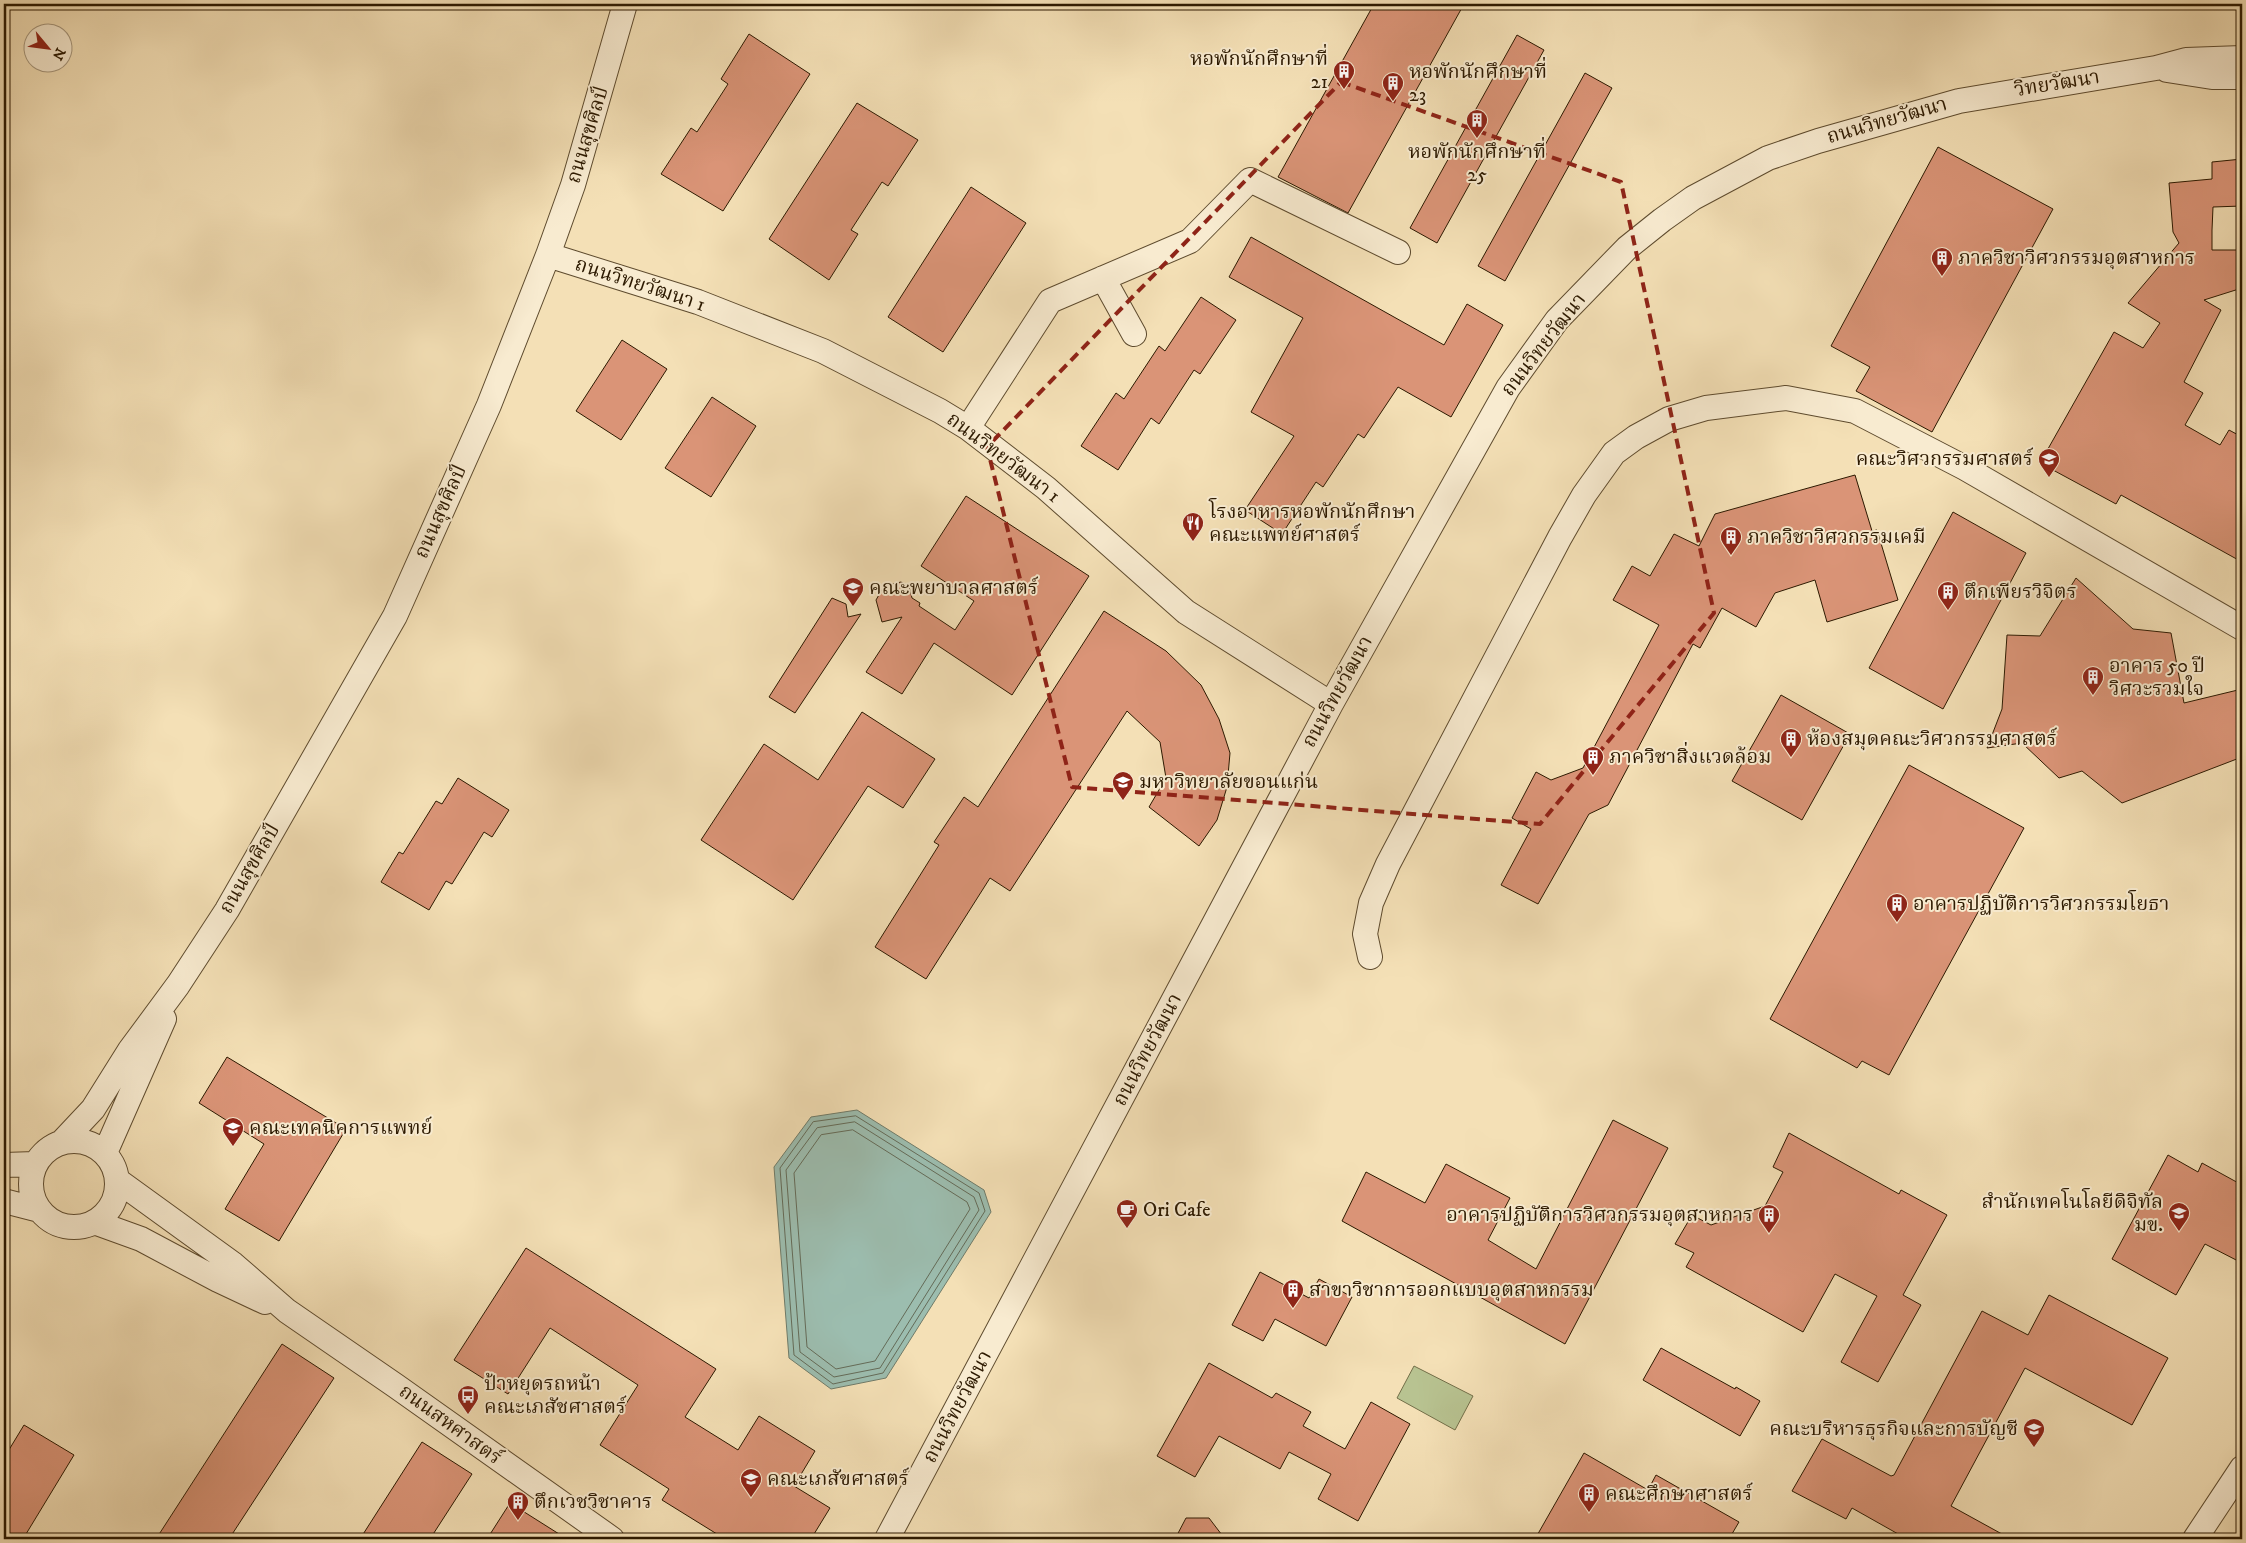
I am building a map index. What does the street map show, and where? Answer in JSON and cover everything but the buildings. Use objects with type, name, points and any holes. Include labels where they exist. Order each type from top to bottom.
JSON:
[{"type":"street","name":"ถนนสุขศิลป์","points":[[178,984],[228,910],[395,616],[489,405],[548,255],[576,176],[625,4]]},
{"type":"street","points":[[2156,68],[2186,60],[2242,58]]},
{"type":"street","points":[[2156,68],[2212,77],[2242,77]]},
{"type":"street","name":"วิทยวัฒนา","points":[[1958,101],[2156,68]]},
{"type":"street","name":"ถนนวิทยวัฒนา","points":[[887,1539],[1331,704],[1508,388],[1557,320],[1627,248],[1693,198],[1768,158],[1818,141],[1958,101]]},
{"type":"street","points":[[968,428],[1050,301],[1190,241],[1250,180],[1398,252]]},
{"type":"street","name":"ถนนวิทยวัฒนา 1","points":[[548,255],[698,302],[823,351],[940,411],[968,428],[1046,488],[1186,612],[1331,704]]},
{"type":"street","points":[[1103,278],[1134,334]]},
{"type":"street","points":[[1370,957],[1365,934],[1370,903],[1388,864],[1560,537],[1584,495],[1614,453],[1636,436],[1669,419],[1706,408],[1786,398],[1855,411],[1965,468],[2242,628]]},
{"type":"street","points":[[62,1142],[85,1142],[105,1153],[114,1165],[117,1180],[112,1204],[105,1214],[94,1222],[71,1228],[59,1225],[39,1210],[33,1200],[31,1176],[35,1164],[51,1147],[62,1142],[94,1109],[130,1050],[178,984]]},
{"type":"street","points":[[105,1153],[117,1122],[148,1058],[178,984]]},
{"type":"street","points":[[4,1165],[35,1164]]},
{"type":"street","points":[[117,1180],[233,1264],[288,1312]]},
{"type":"street","points":[[4,1201],[39,1210]]},
{"type":"street","points":[[94,1222],[142,1239],[218,1280],[288,1312]]},
{"type":"street","name":"ถนนสหศาสตร์","points":[[288,1312],[612,1539]]},
{"type":"street","points":[[2195,1539],[2242,1468]]},
{"type":"highlighted area","points":[[1341,82],[1621,182],[1714,613],[1540,824],[1072,787],[987,447]]},
{"type":"green space","points":[[1414,1366],[1473,1396],[1455,1430],[1397,1398]]},
{"type":"water","points":[[857,1110],[984,1190],[991,1212],[886,1378],[831,1389],[789,1358],[774,1167],[811,1117]]},
{"type":"place","name":"หอพักนักศึกษาที่ 21","points":[[1344,90]]},
{"type":"place","name":"หอพักนักศึกษาที่ 23","points":[[1393,102]]},
{"type":"place","name":"หอพักนักศึกษาที่ 25","points":[[1477,139]]},
{"type":"place","name":"ภาควิชาวิศวกรรมอุตสาหการ","points":[[1942,277]]},
{"type":"place","name":"คณะวิศวกรรมศาสตร์","points":[[2049,478]]},
{"type":"place","name":"โรงอาหารหอพักนักศึกษา คณะแพทย์ศาสตร์","points":[[1193,542]]},
{"type":"place","name":"ภาควิชาวิศวกรรมเคมี","points":[[1731,556]]},
{"type":"place","name":"คณะพยาบาลศาสตร์","points":[[853,607]]},
{"type":"place","name":"ตึกเพียรวิจิตร","points":[[1948,611]]},
{"type":"place","name":"อาคาร 50 ปี วิศวะรวมใจ","points":[[2093,696]]},
{"type":"place","name":"ห้องสมุดคณะวิศวกรรมศาสตร์","points":[[1791,758]]},
{"type":"place","name":"ภาควิชาสิ่งแวดล้อม","points":[[1593,776]]},
{"type":"place","name":"มหาวิทยาลัยขอนแก่น","points":[[1123,801]]},
{"type":"place","name":"อาคารปฏิบัติการวิศวกรรมโยธา","points":[[1897,923]]},
{"type":"place","name":"คณะเทคนิคการแพทย์","points":[[233,1147]]},
{"type":"place","name":"Ori Cafe","points":[[1127,1229]]},
{"type":"place","name":"สำนักเทคโนโลยีดิจิทัล มข.","points":[[2179,1232]]},
{"type":"place","name":"อาคารปฏิบัติการวิศวกรรมอุตสาหการ","points":[[1769,1234]]},
{"type":"place","name":"สาขาวิชาการออกแบบอุตสาหกรรม","points":[[1293,1309]]},
{"type":"place","name":"ป้าหยุดรถหน้า คณะเภสัชศาสตร์","points":[[468,1415]]},
{"type":"place","name":"คณะบริหารธุรกิจและการบัญชี","points":[[2034,1448]]},
{"type":"place","name":"คณะเภสัขศาสตร์","points":[[751,1498]]},
{"type":"place","name":"คณะศึกษาศาสตร์","points":[[1589,1513]]},
{"type":"place","name":"ตึกเวชวิชาคาร","points":[[518,1521]]}]
